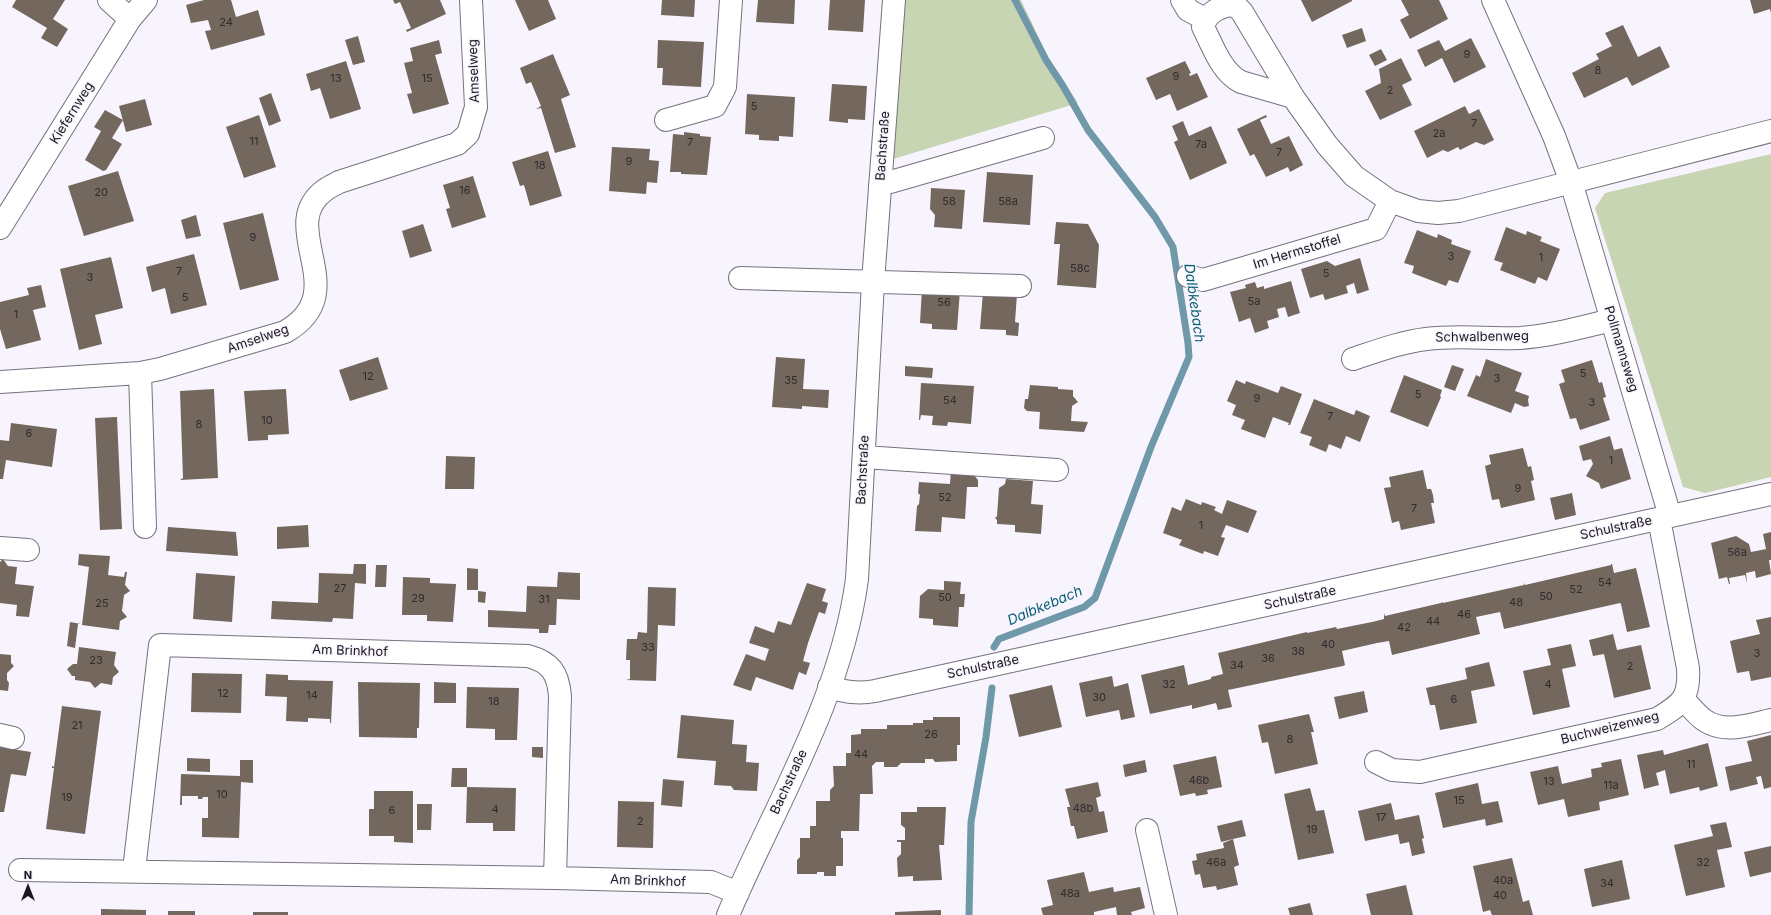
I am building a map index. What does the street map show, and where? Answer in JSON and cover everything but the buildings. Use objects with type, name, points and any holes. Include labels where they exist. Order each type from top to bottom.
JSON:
[{"type":"street","points":[[110,0],[130,19]]},
{"type":"street","name":"Kiefernweg","points":[[0,228],[130,19],[146,0]]},
{"type":"street","name":"Amselweg","points":[[0,382],[140,373],[160,369],[285,332],[298,324],[307,315],[316,291],[316,277],[306,229],[307,219],[313,204],[324,190],[339,182],[457,144],[468,134],[476,107],[471,0]]},
{"type":"street","points":[[666,120],[716,106],[725,87],[731,0]]},
{"type":"street","name":"Bachstraße","points":[[728,915],[803,753],[829,687],[853,613],[858,579],[873,282],[894,0]]},
{"type":"street","points":[[1182,0],[1188,10],[1205,19]]},
{"type":"street","name":"Pollmannsweg","points":[[1493,0],[1554,136],[1571,182],[1612,320],[1665,517]]},
{"type":"street","points":[[1293,97],[1241,82],[1233,78],[1226,71],[1203,27],[1205,19],[1210,14],[1227,6],[1235,6],[1242,12],[1293,97],[1344,166],[1354,176],[1390,201],[1418,211],[1438,213],[1459,211],[1771,131]]},
{"type":"street","points":[[880,185],[1043,138]]},
{"type":"street","name":"Im Hermstoffel","points":[[1188,276],[1203,280],[1376,229],[1390,201]]},
{"type":"street","points":[[740,278],[1020,286]]},
{"type":"street","name":"Schwalbenweg","points":[[1353,359],[1398,344],[1425,339],[1449,337],[1520,338],[1546,335],[1612,320]]},
{"type":"street","points":[[140,373],[145,527]]},
{"type":"street","points":[[864,458],[1057,470]]},
{"type":"street","name":"Schulstraße","points":[[829,687],[849,693],[875,691],[1771,494]]},
{"type":"street","points":[[1665,517],[1688,668],[1688,691],[1684,700],[1702,719],[1710,724],[1726,728],[1771,720]]},
{"type":"street","points":[[0,548],[28,550]]},
{"type":"street","name":"Am Brinkhof","points":[[134,870],[160,645],[528,656],[542,660],[554,672],[559,681],[560,696],[556,878]]},
{"type":"street","name":"Buchweizenweg","points":[[1376,762],[1392,770],[1420,772],[1657,719],[1674,709],[1684,700]]},
{"type":"street","points":[[1147,830],[1166,915]]},
{"type":"street","name":"Am Brinkhof","points":[[20,870],[134,870],[711,882],[738,893]]},
{"type":"green space","points":[[902,0],[1021,0],[1049,59],[1078,103],[890,160]]},
{"type":"green space","points":[[1771,154],[1771,477],[1705,493],[1683,487],[1595,208],[1605,193]]},
{"type":"waterway","name":"Dalbkebach","points":[[994,647],[999,639],[1084,607],[1095,598],[1151,447],[1189,357],[1173,247],[1155,217],[1088,130],[1063,86],[1046,60],[1015,0]]},
{"type":"waterway","name":"Dalbkebach","points":[[969,915],[971,822],[986,737],[992,688]]}]
